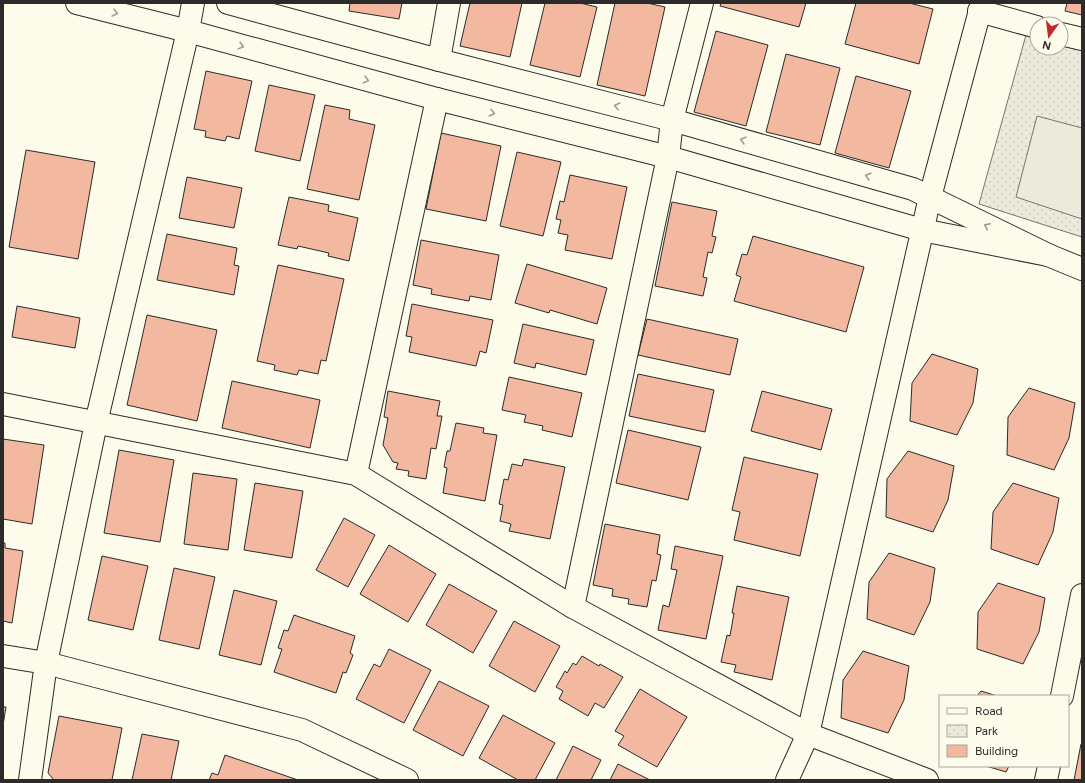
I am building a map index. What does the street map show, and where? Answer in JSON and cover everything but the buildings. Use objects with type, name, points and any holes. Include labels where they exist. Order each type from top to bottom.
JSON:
[{"type":"street","points":[[78,3],[188,31],[437,99],[668,157],[922,230],[1048,255]]},
{"type":"street","points":[[30,780],[46,663],[96,423],[188,31],[193,3]]},
{"type":"street","points":[[228,3],[439,60],[672,120],[913,189],[1048,255],[1082,269]]},
{"type":"street","points":[[439,60],[449,3]]},
{"type":"street","points":[[573,607],[668,157],[672,120],[702,3]]},
{"type":"street","points":[[787,780],[808,734],[922,230],[980,7],[1029,24]]},
{"type":"street","points":[[1069,36],[1082,40]]},
{"type":"street","points":[[356,474],[437,99]]},
{"type":"street","points":[[3,404],[356,474],[573,607],[808,734],[926,780]]},
{"type":"street","points":[[1062,695],[1082,595]]},
{"type":"street","points":[[3,656],[46,663],[302,730],[407,780]]},
{"type":"street","points":[[1046,780],[1049,767]]},
{"type":"green space","points":[[1026,35],[1029,36],[1029,56],[1069,56],[1069,46],[1082,49],[1082,237],[979,204]]},
{"type":"green space","points":[[1037,116],[1082,128],[1082,219],[1016,197]]}]
